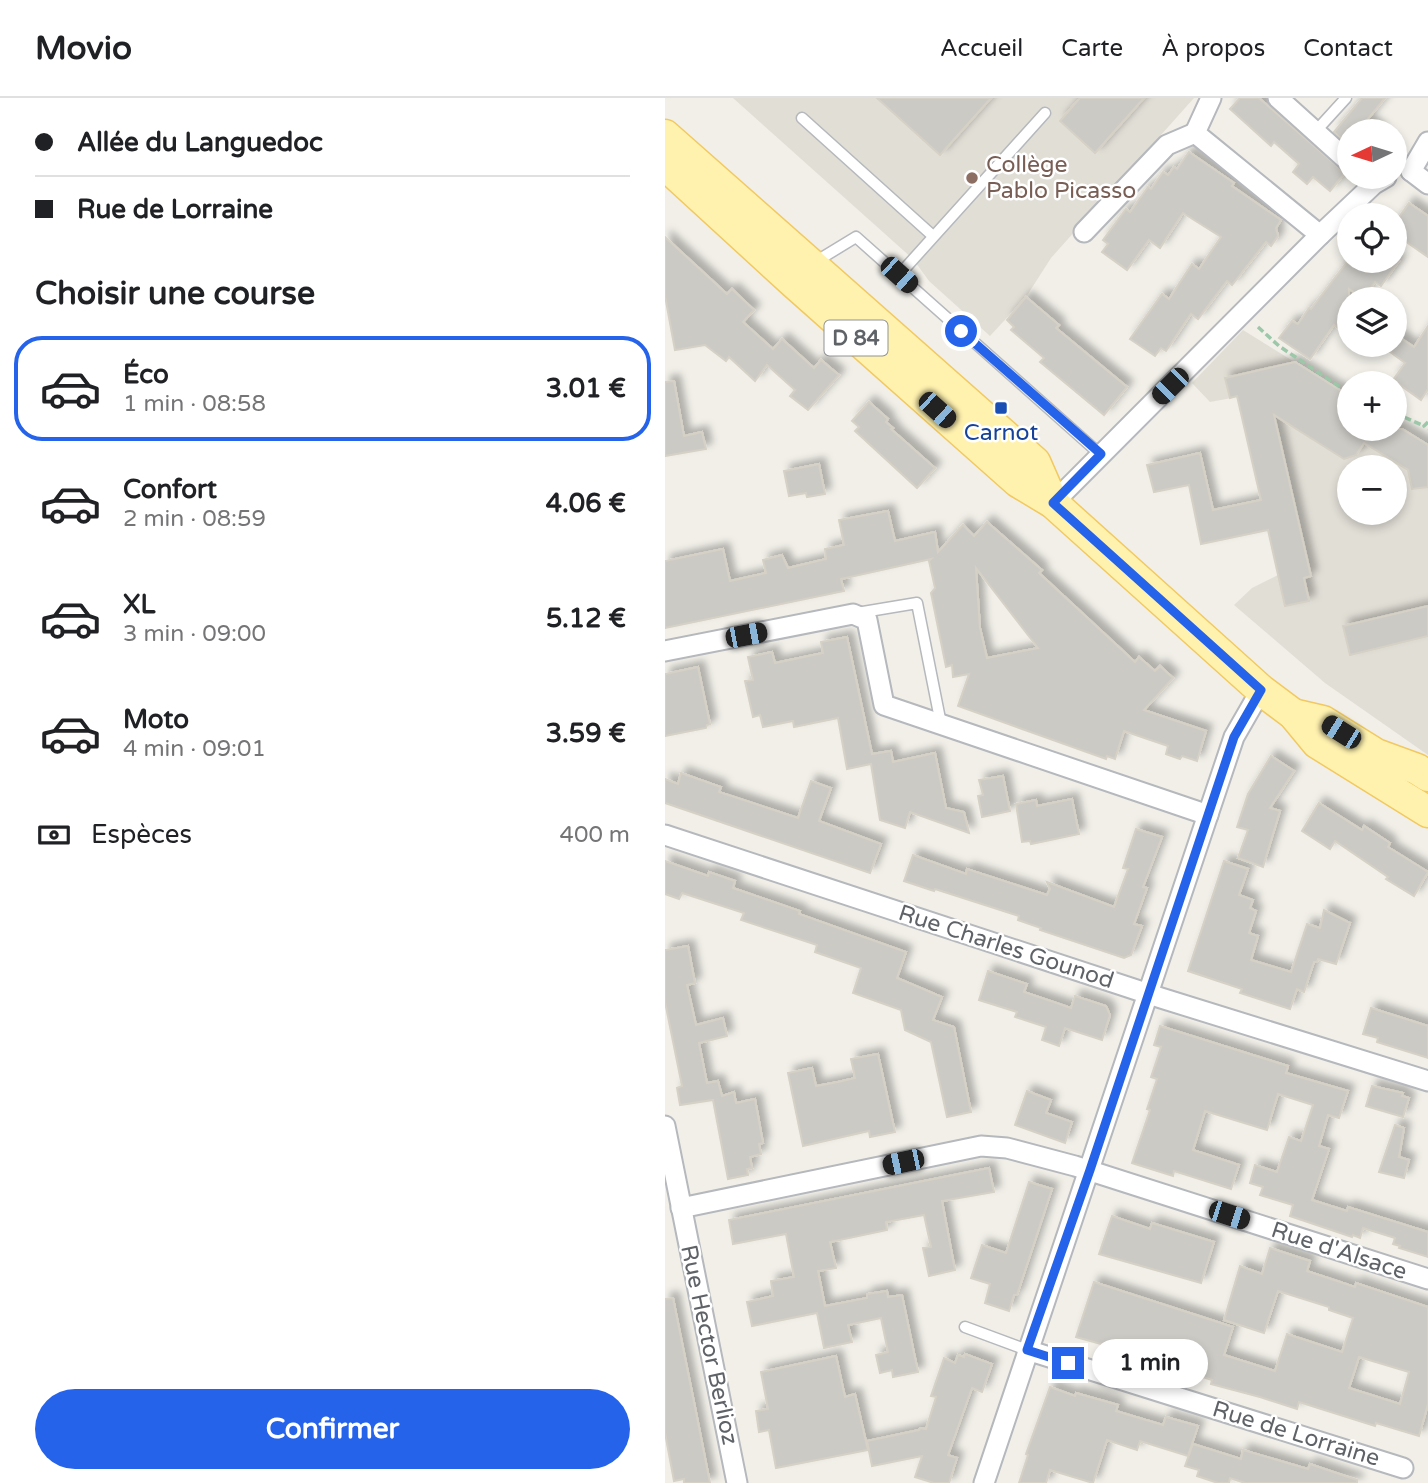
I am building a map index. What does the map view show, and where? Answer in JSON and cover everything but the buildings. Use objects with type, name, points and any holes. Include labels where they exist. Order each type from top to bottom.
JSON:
[{"type":"main road","name":"D 84","points":[[665,135],[1035,462],[1053,503]]},
{"type":"main road","name":"D 84","points":[[665,165],[1018,482],[1053,503],[1261,690],[1293,714],[1317,743],[1428,812]]},
{"type":"main road","name":"D 84","points":[[1293,714],[1323,721],[1376,754],[1417,769],[1428,776]]},
{"type":"street","points":[[1084,232],[1167,145],[1195,133],[1211,98]]},
{"type":"street","points":[[1277,98],[1337,151]]},
{"type":"street","points":[[1195,133],[1320,235]]},
{"type":"street","points":[[1407,167],[1428,142]]},
{"type":"street","points":[[1407,174],[1428,184]]},
{"type":"street","points":[[1053,503],[1365,189]]},
{"type":"street","points":[[665,651],[853,614],[867,620],[884,705],[1208,815]]},
{"type":"street","points":[[984,1483],[1237,730],[1261,690]]},
{"type":"street","name":"Rue Charles Gounod","points":[[665,835],[1148,993],[1428,1080]]},
{"type":"street","name":"Rue Hector Berlioz","points":[[665,1126],[677,1209],[737,1483]]},
{"type":"street","name":"Rue d'Alsace","points":[[677,1209],[981,1146],[1007,1148],[1090,1170],[1428,1279]]},
{"type":"street","name":"Rue de Lorraine","points":[[1027,1350],[1403,1468]]},
{"type":"lane","points":[[1315,132],[1346,98]]},
{"type":"lane","points":[[899,275],[1045,113]]},
{"type":"lane","points":[[802,118],[933,236]]},
{"type":"lane","points":[[812,264],[856,237],[1101,454]]},
{"type":"lane","points":[[853,614],[917,603],[941,725]]},
{"type":"lane","points":[[965,1327],[1027,1350]]},
{"type":"path","points":[[1243,313],[1279,346],[1337,385]]},
{"type":"path","points":[[1407,418],[1427,426]]},
{"type":"shaded area","name":"Collège Pablo Picasso","points":[[733,98],[1194,98],[1051,258],[1026,297],[990,336],[929,281],[913,259]]},
{"type":"shaded area","points":[[1243,330],[1337,389],[1337,441],[1407,441],[1407,432],[1428,445],[1428,755],[1325,683],[1234,605],[1252,588],[1278,575],[1237,397],[1210,402],[1192,383]]},
{"type":"place","name":"Collège Pablo Picasso","points":[[972,178]]},
{"type":"place","name":"Carnot","points":[[1001,408]]},
{"type":"route","points":[[961,331],[1101,454],[1053,503],[1261,690],[1234,737],[1090,1170],[1027,1350],[1068,1363]]}]
